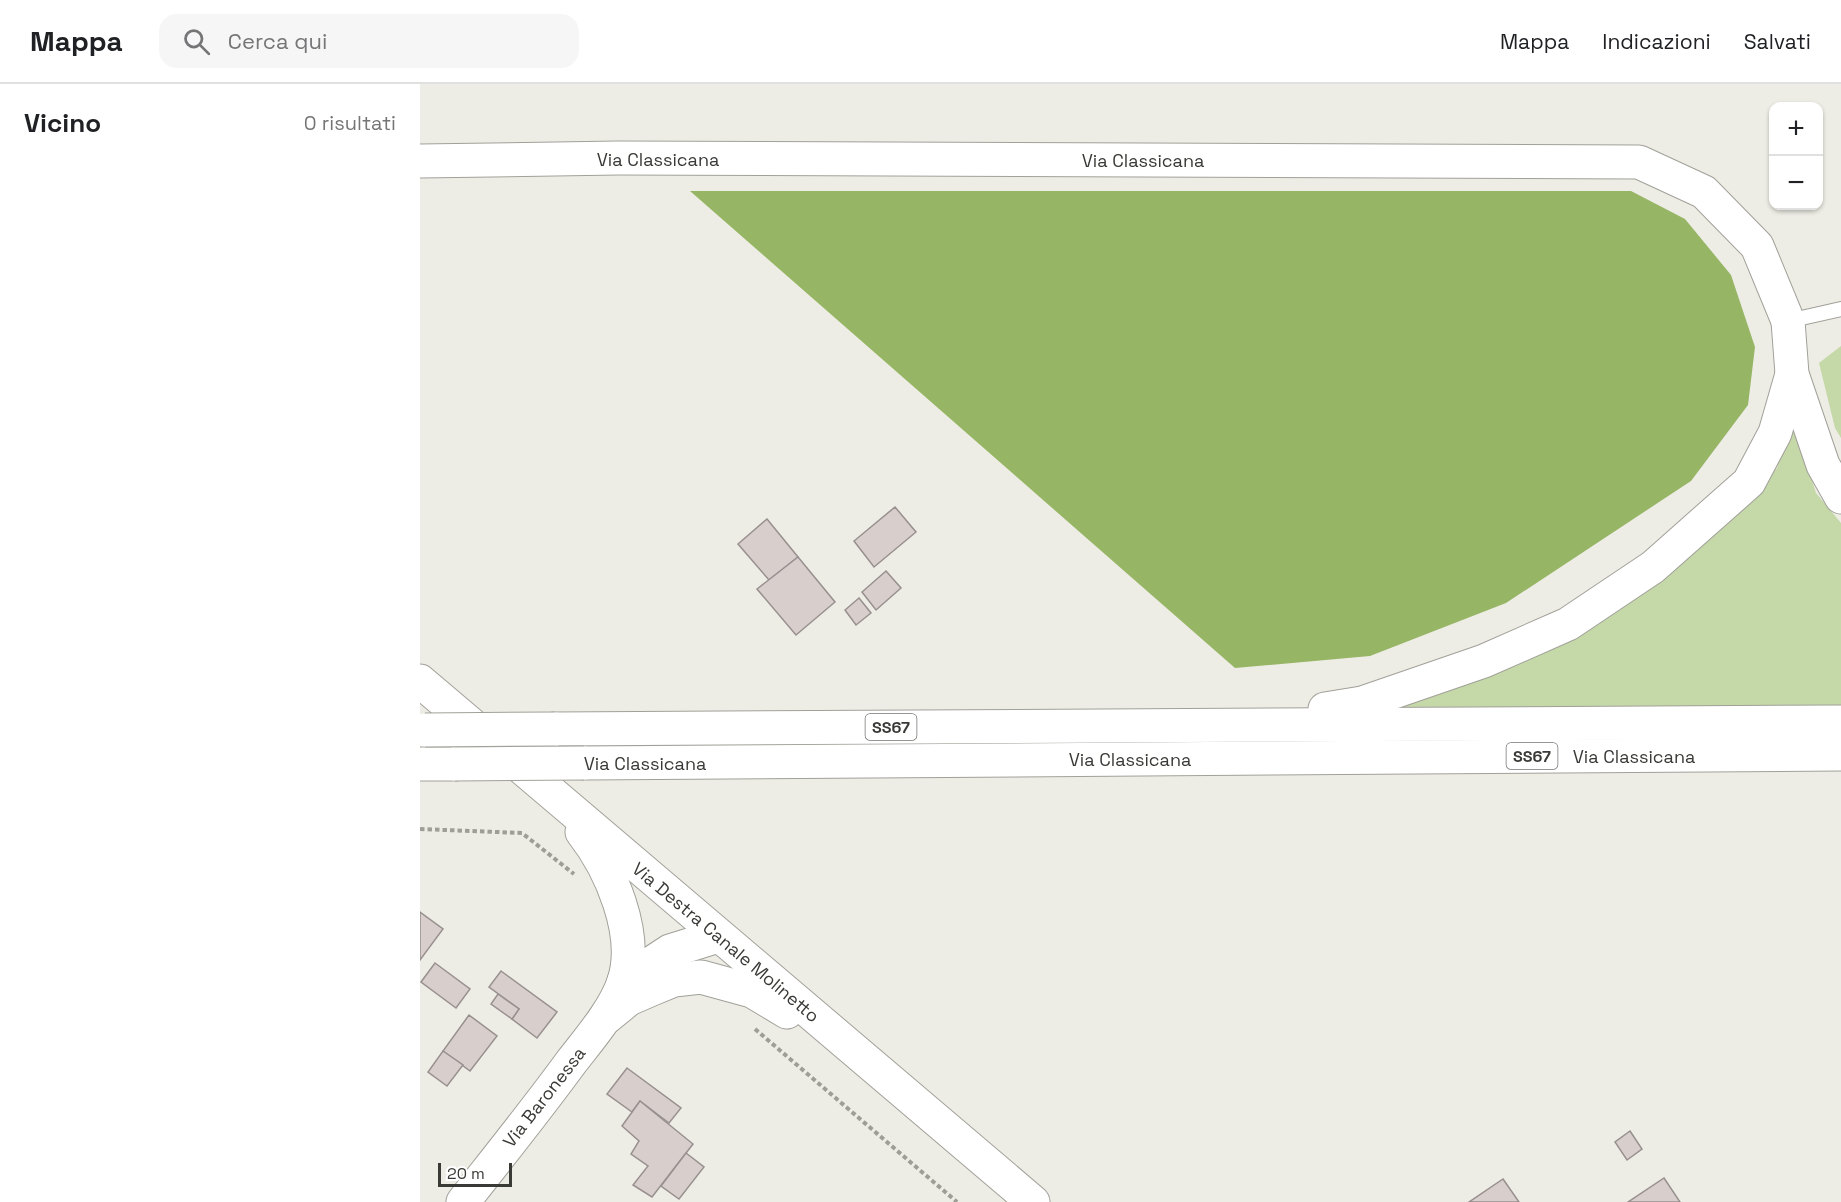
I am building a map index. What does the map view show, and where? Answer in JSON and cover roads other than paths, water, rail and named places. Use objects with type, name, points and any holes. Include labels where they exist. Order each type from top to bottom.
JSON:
[{"type":"main road","name":"Via Classicana","points":[[420,161],[653,158],[1639,162],[1704,192],[1757,246],[1788,321],[1792,374]]},
{"type":"main road","points":[[1792,374],[1823,465],[1841,497]]},
{"type":"main road","points":[[1228,725],[1362,703],[1484,661],[1568,624],[1653,567],[1749,482],[1775,433],[1792,374]]},
{"type":"main road","name":"Via Destra Canale Molinetto","points":[[420,681],[1033,1202]]},
{"type":"main road","name":"Via Classicana","points":[[422,730],[1841,722]]},
{"type":"main road","name":"Via Classicana","points":[[420,764],[1841,754]]},
{"type":"main road","name":"Via Baronessa","points":[[463,1202],[603,1020],[624,981],[627,953],[624,912],[608,874],[586,836],[552,793]]},
{"type":"main road","name":"Via Baronessa","points":[[624,981],[670,951],[718,936]]},
{"type":"main road","name":"Via Baronessa","points":[[603,1020],[629,999],[674,980],[701,977],[752,992],[859,1054]]},
{"type":"lane","points":[[1788,321],[1841,309]]}]
